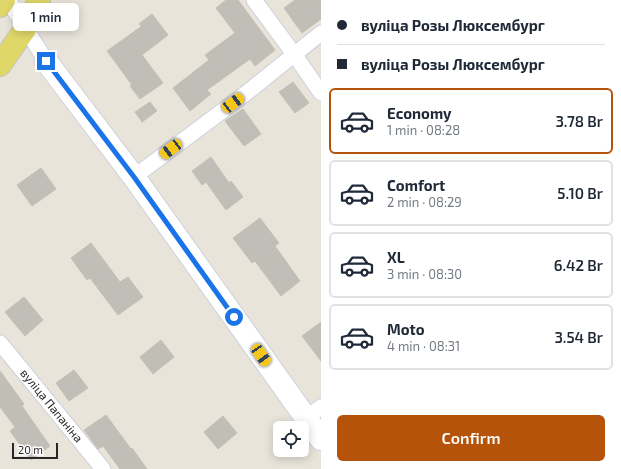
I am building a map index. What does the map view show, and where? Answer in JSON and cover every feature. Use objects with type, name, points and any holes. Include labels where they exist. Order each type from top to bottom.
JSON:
[{"type":"main road","points":[[0,6],[4,0]]},
{"type":"main road","points":[[0,65],[25,29],[38,0]]},
{"type":"street","points":[[8,0],[46,61],[314,413],[321,439]]},
{"type":"street","points":[[254,0],[321,93]]},
{"type":"street","points":[[134,177],[245,94],[321,33]]},
{"type":"street","name":"вуліца Папаніна","points":[[0,343],[103,469]]},
{"type":"building","points":[[226,0],[238,0],[275,50],[255,66],[250,59],[207,90],[211,94],[190,111],[173,88],[209,60],[205,55],[235,33],[216,8]]},
{"type":"building","points":[[295,0],[321,0],[321,19],[302,33],[284,8]]},
{"type":"building","points":[[152,14],[168,35],[142,55],[163,83],[140,99],[130,86],[132,85],[107,51],[142,26],[139,24]]},
{"type":"building","points":[[293,82],[309,103],[295,113],[279,92]]},
{"type":"building","points":[[150,102],[157,111],[142,122],[135,112]]},
{"type":"building","points":[[243,109],[261,134],[244,146],[225,121]]},
{"type":"building","points":[[211,157],[229,183],[231,181],[243,197],[226,210],[206,182],[202,185],[192,171]]},
{"type":"building","points":[[41,168],[56,189],[32,206],[17,185]]},
{"type":"building","points":[[260,218],[279,243],[275,246],[300,281],[281,296],[255,261],[252,263],[233,238]]},
{"type":"building","points":[[91,243],[120,282],[128,277],[143,297],[118,315],[90,278],[87,280],[71,258]]},
{"type":"building","points":[[24,297],[43,320],[25,336],[5,312]]},
{"type":"building","points":[[321,322],[321,361],[302,336]]},
{"type":"building","points":[[161,340],[174,357],[153,374],[140,357]]},
{"type":"building","points":[[74,370],[88,388],[69,401],[56,383]]},
{"type":"building","points":[[0,371],[24,404],[22,406],[50,446],[31,460],[10,431],[15,427],[0,407]]},
{"type":"building","points":[[106,415],[147,469],[120,469],[103,446],[98,449],[84,430]]},
{"type":"building","points":[[223,416],[237,433],[218,449],[204,432]]},
{"type":"route","points":[[46,61],[134,177],[234,317]]}]
